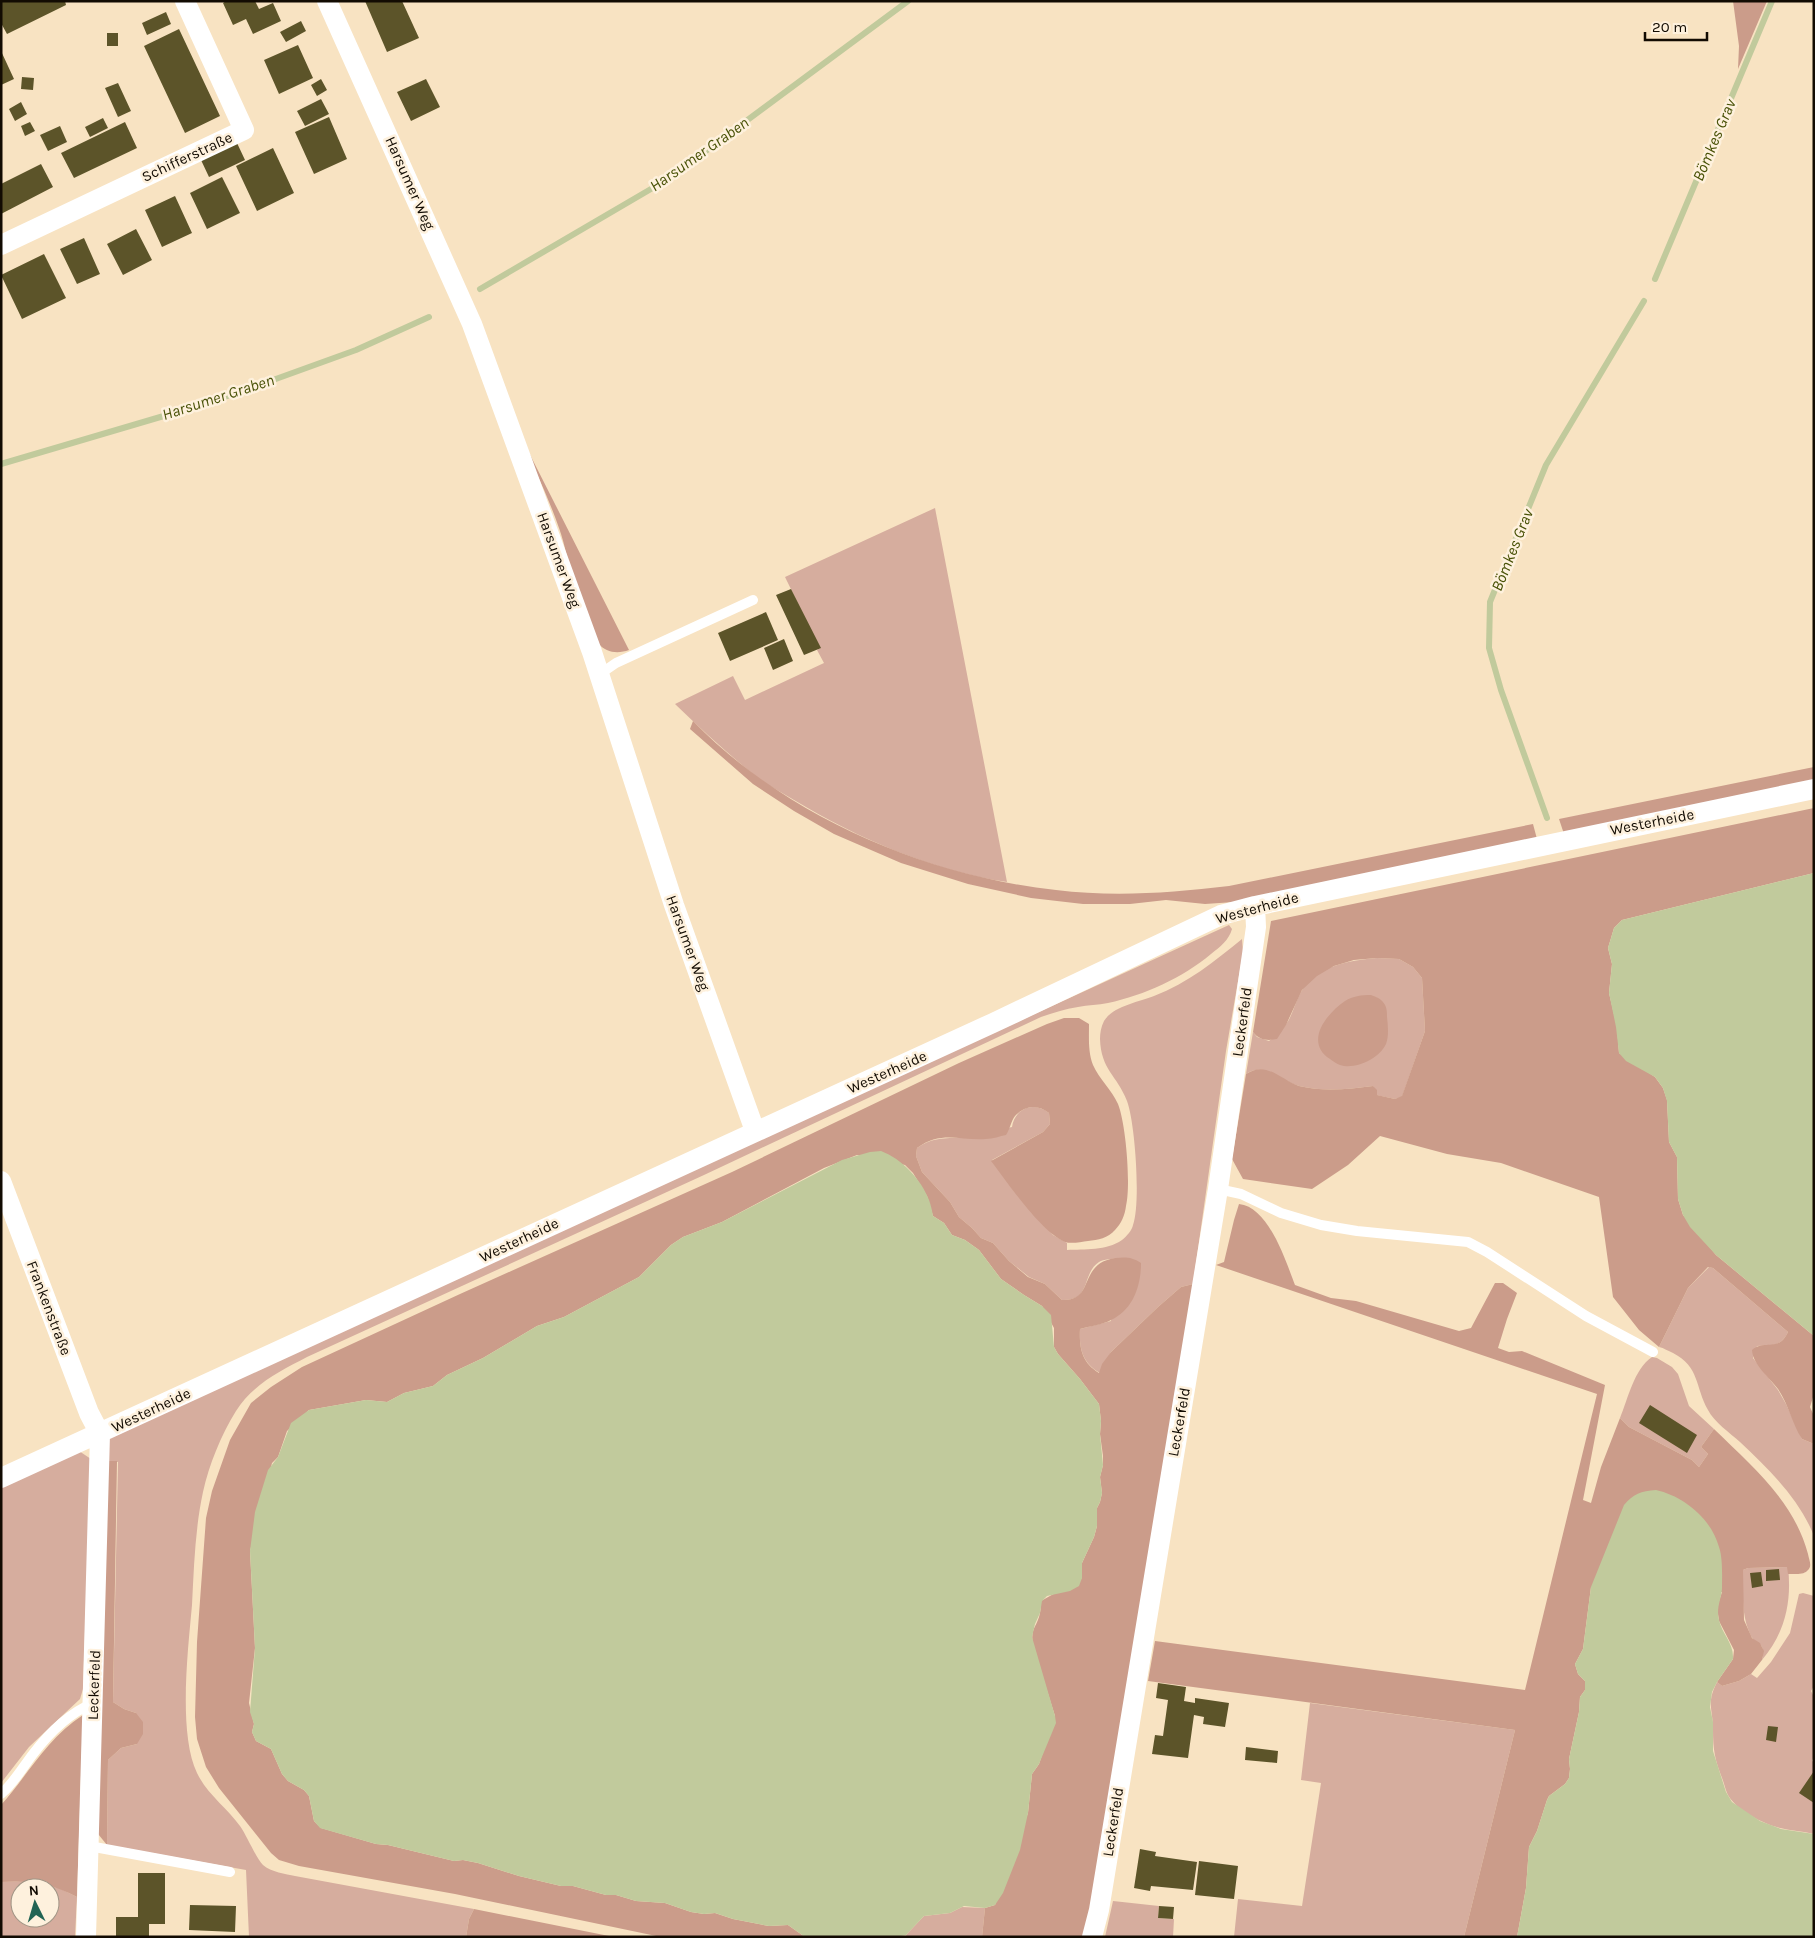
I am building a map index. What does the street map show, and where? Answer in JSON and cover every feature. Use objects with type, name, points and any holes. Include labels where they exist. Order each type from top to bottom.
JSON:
[{"type":"street","name":"Schifferstraße","points":[[1,245],[244,130],[185,1]]},
{"type":"street","name":"Harsumer Weg","points":[[327,1],[472,324],[600,674],[674,905],[755,1131]]},
{"type":"street","name":"Westerheide","points":[[1,1478],[993,1023],[1221,915],[1256,906],[1814,789]]},
{"type":"street","name":"Leckerfeld","points":[[1092,1937],[1099,1910],[1218,1189],[1256,928],[1256,906]]},
{"type":"street","name":"Frankenstraße","points":[[1,1181],[89,1414],[100,1434]]},
{"type":"street","name":"Leckerfeld","points":[[86,1937],[100,1434]]},
{"type":"lane","points":[[600,674],[616,663],[753,600]]},
{"type":"lane","points":[[1218,1189],[1241,1194],[1281,1213],[1321,1225],[1357,1231],[1468,1242],[1487,1252],[1586,1316],[1654,1352]]},
{"type":"lane","points":[[1,1794],[8,1789],[34,1752],[64,1722],[78,1710],[93,1703]]},
{"type":"lane","points":[[89,1846],[230,1872]]},
{"type":"shaded area","points":[[1733,1],[1767,1],[1738,69],[1739,46]]},
{"type":"shaded area","points":[[519,433],[629,650],[621,652],[608,651],[598,643],[590,632],[579,604],[559,528]]},
{"type":"shaded area","points":[[935,508],[1007,882],[951,870],[896,851],[818,814],[758,778],[675,704],[733,676],[745,700],[824,663],[817,650],[820,648],[785,577]]},
{"type":"shaded area","points":[[693,721],[730,755],[770,786],[814,813],[860,836],[908,855],[957,871],[1007,883],[1056,890],[1142,893],[1186,891],[1229,886],[1533,824],[1537,839],[1234,902],[1205,904],[1166,900],[1130,904],[1083,904],[1031,898],[968,884],[901,863],[834,834],[753,784],[690,729]]},
{"type":"shaded area","points":[[1814,767],[1814,783],[1564,834],[1559,819]]},
{"type":"shaded area","points":[[1814,808],[1814,873],[1622,920],[1614,928],[1608,948],[1612,964],[1609,993],[1617,1027],[1619,1053],[1655,1077],[1663,1088],[1667,1100],[1669,1142],[1677,1157],[1678,1199],[1683,1215],[1716,1255],[1814,1336],[1814,1394],[1810,1407],[1814,1416],[1814,1444],[1802,1439],[1782,1395],[1758,1366],[1753,1355],[1752,1350],[1757,1347],[1780,1342],[1788,1332],[1713,1268],[1708,1267],[1688,1288],[1659,1347],[1639,1330],[1613,1297],[1599,1197],[1501,1163],[1447,1154],[1380,1136],[1348,1165],[1312,1189],[1243,1179],[1232,1159],[1246,1074],[1253,1070],[1267,1070],[1299,1086],[1318,1089],[1346,1089],[1373,1086],[1377,1090],[1377,1095],[1395,1099],[1402,1096],[1425,1031],[1422,978],[1413,967],[1399,959],[1377,958],[1354,960],[1334,966],[1317,976],[1302,990],[1286,1025],[1277,1039],[1267,1040],[1258,1037],[1253,1032],[1271,921]]},
{"type":"shaded area","points":[[1814,873],[1814,1336],[1716,1255],[1690,1227],[1683,1215],[1678,1199],[1677,1157],[1669,1142],[1667,1101],[1663,1088],[1655,1077],[1626,1061],[1619,1053],[1609,993],[1612,964],[1608,948],[1614,928],[1622,920]]},
{"type":"shaded area","points":[[1229,925],[1232,929],[1231,933],[1221,946],[1200,963],[1175,978],[1122,1000],[1082,1006],[1041,1017],[704,1175],[307,1357],[258,1386],[236,1411],[225,1430],[212,1461],[203,1492],[198,1520],[186,1691],[188,1736],[191,1756],[197,1773],[206,1788],[235,1819],[257,1857],[266,1867],[295,1876],[474,1909],[469,1919],[466,1937],[249,1937],[246,1870],[107,1845],[108,1760],[121,1748],[137,1744],[136,1713],[124,1709],[113,1702],[118,1462],[108,1461],[108,1438]]},
{"type":"shaded area","points":[[1242,939],[1243,952],[1226,1051],[1193,1284],[1181,1287],[1158,1307],[1111,1352],[1100,1373],[1085,1360],[1081,1349],[1080,1329],[1111,1321],[1118,1258],[1099,1262],[1093,1267],[1082,1292],[1071,1299],[1062,1300],[1045,1284],[1029,1277],[1009,1261],[993,1243],[981,1238],[959,1217],[950,1202],[922,1172],[916,1156],[917,1148],[935,1140],[972,1136],[1012,1127],[1017,1115],[1026,1108],[1037,1107],[1043,1109],[1049,1113],[1050,1124],[1043,1132],[992,1160],[1053,1235],[1067,1243],[1067,1250],[1102,1248],[1116,1244],[1127,1235],[1133,1225],[1137,1199],[1135,1144],[1127,1101],[1103,1058],[1100,1039],[1103,1023],[1108,1016],[1120,1008],[1166,991],[1190,978]]},
{"type":"shaded area","points":[[1377,958],[1399,959],[1413,967],[1422,978],[1425,1031],[1402,1097],[1395,1099],[1376,1095],[1373,1086],[1346,1089],[1318,1089],[1292,1084],[1266,1071],[1253,1071],[1246,1074],[1253,1032],[1257,1037],[1269,1041],[1278,1033],[1288,1020],[1307,983],[1324,970],[1334,966],[1356,960]]},
{"type":"shaded area","points":[[1371,995],[1381,1000],[1386,1008],[1388,1038],[1386,1044],[1378,1054],[1366,1062],[1353,1066],[1339,1065],[1322,1052],[1318,1037],[1321,1028],[1331,1013],[1345,1001],[1357,996]]},
{"type":"shaded area","points":[[1064,1018],[1079,1018],[1089,1024],[1091,1060],[1118,1104],[1121,1113],[1127,1155],[1128,1184],[1122,1219],[1112,1233],[1095,1240],[1076,1243],[1065,1242],[1045,1228],[991,1161],[1043,1132],[1050,1124],[1049,1113],[1040,1108],[1032,1107],[1019,1112],[1006,1135],[989,1139],[951,1137],[934,1139],[917,1148],[916,1156],[922,1172],[950,1202],[959,1217],[981,1238],[993,1243],[1009,1261],[1028,1277],[1045,1284],[1062,1300],[1072,1299],[1079,1295],[1095,1267],[1103,1262],[1115,1258],[1126,1258],[1141,1263],[1137,1289],[1125,1310],[1119,1316],[1107,1322],[1080,1329],[1081,1349],[1085,1360],[1099,1373],[1102,1364],[1111,1352],[1158,1307],[1181,1287],[1193,1284],[1086,1937],[982,1937],[985,1908],[995,1905],[1028,1813],[1032,1774],[1039,1764],[1055,1716],[1033,1646],[1032,1635],[1039,1618],[1041,1601],[1082,1578],[1082,1563],[1097,1526],[1097,1508],[1102,1493],[1100,1477],[1103,1465],[1099,1404],[1058,1354],[1054,1347],[1054,1328],[1042,1306],[1001,1279],[979,1250],[965,1240],[952,1235],[944,1223],[933,1216],[927,1196],[913,1173],[905,1165],[857,1155],[824,1168],[722,1222],[683,1237],[671,1245],[639,1277],[564,1317],[537,1326],[483,1358],[447,1375],[433,1386],[404,1393],[387,1402],[366,1400],[309,1410],[287,1431],[278,1457],[272,1463],[250,1551],[255,1648],[249,1703],[254,1724],[252,1732],[256,1741],[271,1749],[282,1774],[288,1781],[304,1790],[309,1796],[314,1821],[321,1828],[376,1844],[388,1845],[454,1861],[463,1860],[478,1863],[519,1876],[561,1886],[573,1886],[636,1901],[665,1903],[691,1912],[715,1913],[733,1919],[769,1926],[788,1925],[805,1937],[661,1937],[455,1894],[299,1866],[279,1860],[271,1853],[219,1788],[206,1767],[197,1739],[195,1717],[197,1642],[206,1518],[212,1491],[230,1440],[251,1403],[271,1387],[302,1367],[732,1172],[959,1063]]},
{"type":"shaded area","points":[[881,1151],[903,1164],[916,1177],[926,1192],[933,1216],[944,1223],[952,1235],[965,1240],[979,1250],[1001,1279],[1042,1306],[1051,1315],[1054,1347],[1099,1404],[1103,1465],[1100,1477],[1102,1493],[1097,1508],[1097,1526],[1082,1563],[1082,1578],[1079,1586],[1070,1591],[1047,1596],[1042,1601],[1040,1613],[1035,1624],[1032,1637],[1056,1723],[1039,1764],[1032,1774],[1028,1813],[1020,1850],[1003,1893],[995,1905],[985,1908],[964,1906],[950,1913],[924,1916],[906,1935],[896,1937],[805,1937],[788,1925],[769,1926],[733,1919],[715,1913],[691,1912],[665,1903],[636,1901],[573,1886],[561,1886],[519,1876],[478,1863],[463,1860],[454,1861],[388,1845],[376,1844],[320,1828],[314,1821],[309,1796],[304,1790],[288,1781],[282,1774],[271,1749],[256,1741],[252,1732],[254,1724],[250,1712],[255,1648],[250,1551],[255,1512],[268,1470],[278,1457],[291,1423],[309,1410],[366,1400],[387,1402],[404,1393],[433,1386],[447,1375],[483,1358],[537,1326],[564,1317],[639,1277],[671,1245],[683,1237],[722,1222],[842,1160]]},
{"type":"shaded area","points":[[1239,1204],[1250,1207],[1268,1225],[1281,1250],[1295,1285],[1331,1298],[1356,1301],[1459,1331],[1471,1328],[1495,1283],[1503,1283],[1517,1293],[1498,1348],[1509,1352],[1522,1351],[1605,1385],[1583,1500],[1591,1503],[1601,1467],[1620,1418],[1629,1427],[1692,1460],[1699,1467],[1708,1454],[1701,1447],[1714,1429],[1770,1486],[1793,1517],[1802,1535],[1810,1563],[1810,1568],[1805,1572],[1788,1574],[1787,1567],[1748,1568],[1743,1570],[1744,1620],[1752,1638],[1760,1643],[1764,1651],[1762,1660],[1751,1674],[1739,1681],[1722,1686],[1717,1682],[1733,1659],[1734,1650],[1719,1621],[1717,1607],[1722,1592],[1591,1587],[1583,1649],[1575,1664],[1578,1674],[1585,1681],[1585,1690],[1580,1697],[1579,1712],[1569,1759],[1569,1778],[1565,1784],[1549,1796],[1537,1831],[1529,1847],[1526,1888],[1517,1937],[1464,1937],[1515,1730],[1148,1681],[1155,1641],[1525,1690],[1597,1394],[1216,1265],[1224,1262]]},
{"type":"shaded area","points":[[1709,1267],[1713,1268],[1788,1332],[1779,1343],[1757,1346],[1753,1358],[1778,1390],[1802,1439],[1814,1444],[1814,1536],[1792,1497],[1782,1485],[1711,1414],[1704,1402],[1693,1371],[1682,1359],[1659,1347],[1688,1288]]},
{"type":"shaded area","points":[[1652,1357],[1672,1367],[1678,1374],[1689,1406],[1714,1429],[1701,1447],[1708,1454],[1699,1467],[1692,1460],[1629,1427],[1620,1418],[1636,1377],[1646,1362]]},
{"type":"shaded area","points":[[79,1451],[91,1459],[83,1689],[80,1699],[29,1747],[1,1783],[1,1487]]},
{"type":"shaded area","points":[[108,1461],[117,1461],[113,1702],[124,1709],[136,1713],[143,1722],[143,1734],[137,1744],[121,1748],[108,1760],[107,1845],[94,1829]]},
{"type":"shaded area","points":[[1656,1490],[1676,1497],[1695,1510],[1710,1527],[1719,1547],[1722,1562],[1722,1589],[1718,1616],[1732,1648],[1733,1659],[1712,1692],[1710,1707],[1713,1722],[1713,1751],[1726,1792],[1732,1802],[1760,1821],[1781,1829],[1814,1834],[1814,1937],[1517,1937],[1526,1888],[1529,1847],[1537,1831],[1549,1796],[1565,1784],[1569,1778],[1569,1759],[1579,1712],[1580,1697],[1585,1690],[1585,1681],[1578,1674],[1575,1664],[1583,1649],[1591,1587],[1624,1505],[1638,1494]]},
{"type":"shaded area","points":[[1788,1567],[1789,1592],[1785,1616],[1776,1639],[1762,1660],[1762,1646],[1752,1638],[1745,1618],[1743,1570],[1748,1568]]},
{"type":"shaded area","points":[[1803,1593],[1814,1596],[1814,1686],[1811,1691],[1814,1697],[1814,1756],[1812,1761],[1814,1762],[1814,1834],[1773,1826],[1742,1810],[1731,1799],[1726,1791],[1715,1755],[1711,1706],[1717,1682],[1722,1686],[1739,1681],[1751,1674],[1757,1678],[1771,1662],[1790,1633],[1799,1594]]},
{"type":"shaded area","points":[[1310,1703],[1515,1730],[1464,1937],[1234,1937],[1238,1899],[1302,1906],[1321,1783],[1301,1780]]},
{"type":"shaded area","points":[[83,1715],[77,1897],[60,1889],[60,1878],[10,1878],[10,1882],[1,1882],[1,1805],[48,1746],[70,1724]]},
{"type":"shaded area","points":[[1,1882],[10,1882],[10,1928],[60,1928],[60,1888],[77,1897],[75,1937],[1,1937]]},
{"type":"shaded area","points":[[1113,1901],[1159,1906],[1158,1918],[1174,1919],[1173,1937],[1105,1937]]},
{"type":"shaded area","points":[[962,1907],[985,1908],[982,1937],[907,1937],[906,1935],[924,1916],[950,1913]]},
{"type":"shaded area","points":[[474,1909],[614,1937],[466,1937],[469,1919]]},
{"type":"building","points":[[65,1],[66,5],[7,34],[1,23],[1,2]]},
{"type":"building","points":[[226,1],[255,1],[259,9],[273,3],[281,21],[253,34],[246,19],[233,25],[223,3]]},
{"type":"building","points":[[365,1],[402,1],[419,38],[387,52]]},
{"type":"building","points":[[166,12],[171,24],[147,35],[142,23]]},
{"type":"building","points":[[301,21],[306,31],[286,42],[280,32]]},
{"type":"building","points":[[179,29],[220,116],[185,133],[144,46]]},
{"type":"building","points":[[107,33],[118,33],[118,46],[107,46]]},
{"type":"building","points":[[298,45],[313,78],[279,94],[264,60]]},
{"type":"building","points":[[1,51],[14,79],[1,85]]},
{"type":"building","points":[[22,77],[34,78],[33,90],[21,89]]},
{"type":"building","points":[[321,79],[327,90],[317,96],[311,85]]},
{"type":"building","points":[[426,79],[440,107],[411,121],[397,92]]},
{"type":"building","points":[[118,83],[131,111],[118,117],[105,88]]},
{"type":"building","points":[[321,99],[329,114],[305,126],[297,111]]},
{"type":"building","points":[[21,102],[27,114],[15,121],[9,109]]},
{"type":"building","points":[[329,117],[347,159],[314,174],[295,132]]},
{"type":"building","points":[[103,118],[108,128],[90,137],[85,127]]},
{"type":"building","points":[[30,122],[35,131],[25,136],[21,126]]},
{"type":"building","points":[[125,122],[137,148],[74,178],[61,153]]},
{"type":"building","points":[[60,126],[67,142],[48,151],[40,135]]},
{"type":"building","points":[[237,143],[245,160],[209,177],[201,160]]},
{"type":"building","points":[[273,148],[294,193],[257,211],[236,166]]},
{"type":"building","points":[[41,164],[53,187],[1,214],[1,184]]},
{"type":"building","points":[[222,177],[240,213],[207,229],[190,193]]},
{"type":"building","points":[[175,196],[192,233],[162,247],[145,210]]},
{"type":"building","points":[[136,229],[152,260],[123,275],[107,244]]},
{"type":"building","points":[[84,238],[100,274],[77,284],[60,249]]},
{"type":"building","points":[[44,254],[66,298],[22,319],[1,275]]},
{"type":"building","points":[[791,589],[821,648],[804,655],[776,595]]},
{"type":"building","points":[[766,612],[778,640],[730,661],[718,633]]},
{"type":"building","points":[[784,639],[793,661],[773,670],[764,648]]},
{"type":"building","points":[[1650,1405],[1697,1435],[1687,1453],[1639,1423]]},
{"type":"building","points":[[1779,1569],[1780,1580],[1766,1581],[1766,1570]]},
{"type":"building","points":[[1761,1572],[1763,1586],[1752,1588],[1750,1573]]},
{"type":"building","points":[[1158,1683],[1186,1687],[1184,1701],[1195,1703],[1195,1698],[1229,1703],[1225,1727],[1203,1724],[1204,1717],[1194,1715],[1188,1758],[1152,1754],[1155,1735],[1163,1736],[1168,1700],[1156,1698]]},
{"type":"building","points":[[1768,1726],[1778,1727],[1776,1742],[1766,1740]]},
{"type":"building","points":[[1246,1747],[1278,1751],[1277,1763],[1245,1760]]},
{"type":"building","points":[[1814,1771],[1814,1803],[1799,1793]]},
{"type":"building","points":[[1140,1849],[1156,1852],[1155,1856],[1197,1862],[1193,1890],[1151,1886],[1150,1891],[1134,1888]]},
{"type":"building","points":[[1199,1861],[1238,1866],[1234,1899],[1195,1895]]},
{"type":"building","points":[[138,1873],[165,1873],[165,1924],[149,1924],[149,1937],[116,1937],[116,1917],[138,1917]]},
{"type":"building","points":[[190,1905],[236,1906],[235,1932],[189,1930]]},
{"type":"building","points":[[1159,1906],[1174,1907],[1173,1919],[1158,1918]]},
{"type":"waterway","name":"Harsumer Graben","points":[[480,289],[668,179],[908,1]]},
{"type":"waterway","name":"Bömkes Grav","points":[[1655,279],[1772,1]]},
{"type":"waterway","name":"Bömkes Grav","points":[[1547,818],[1501,690],[1489,648],[1490,602],[1546,465],[1644,301]]},
{"type":"waterway","name":"Harsumer Graben","points":[[1,464],[201,405],[248,389],[356,350],[429,317]]}]
